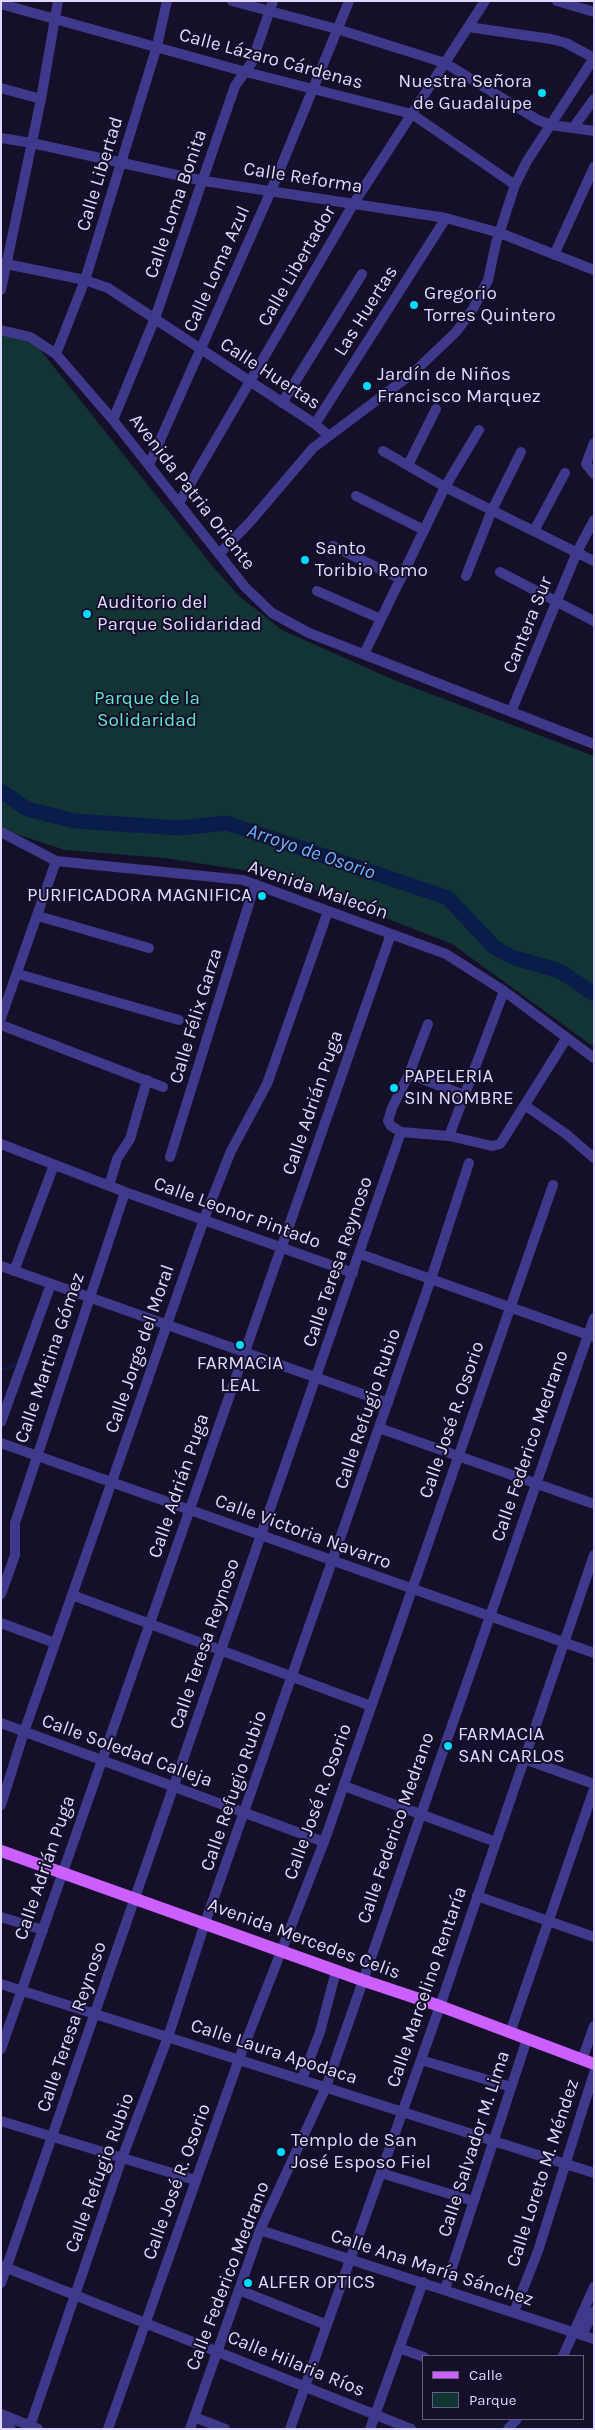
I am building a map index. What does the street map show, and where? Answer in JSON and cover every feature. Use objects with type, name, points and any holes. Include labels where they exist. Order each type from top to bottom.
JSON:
[{"type":"main road","name":"Avenida Mercedes Celis","points":[[1,1851],[336,1971],[440,2006],[588,2062]]},
{"type":"street","points":[[1,290],[4,263],[32,143],[58,1]]},
{"type":"street","name":"Calle Libertad","points":[[56,354],[85,280],[157,46],[168,1]]},
{"type":"street","points":[[232,1],[337,29],[445,63],[551,126],[594,131]]},
{"type":"street","name":"Calle Loma Bonita","points":[[114,420],[155,318],[235,86],[252,62],[273,1]]},
{"type":"street","name":"Calle Loma Azul","points":[[149,465],[271,190],[349,1]]},
{"type":"street","name":"Calle Libertador","points":[[179,503],[354,203],[485,1]]},
{"type":"street","points":[[557,1],[594,12]]},
{"type":"street","name":"Calle Lázaro Cárdenas","points":[[1,4],[246,72],[313,87],[412,114],[515,186]]},
{"type":"street","points":[[219,554],[250,522],[301,460],[328,436],[413,373],[456,332],[473,309],[488,280],[515,186],[527,162],[594,58],[566,43],[551,39],[468,27]]},
{"type":"street","points":[[1,88],[40,99]]},
{"type":"street","points":[[573,128],[594,99]]},
{"type":"street","name":"Calle Reforma","points":[[1,138],[204,180],[446,218],[500,233],[594,270]]},
{"type":"street","points":[[554,255],[594,167]]},
{"type":"street","name":"Las Huertas","points":[[315,424],[446,218]]},
{"type":"street","name":"Calle Huertas","points":[[4,263],[85,280],[108,288],[315,424],[328,436]]},
{"type":"street","points":[[282,403],[362,274]]},
{"type":"street","name":"Avenida Patria Oriente","points":[[1,330],[30,337],[56,354],[114,420],[245,587],[272,613],[309,633],[594,744]]},
{"type":"street","points":[[408,465],[436,409]]},
{"type":"street","points":[[364,654],[446,487],[479,430]]},
{"type":"street","points":[[591,472],[586,460],[594,442]]},
{"type":"street","points":[[383,451],[446,487],[594,561]]},
{"type":"street","points":[[466,576],[492,510],[521,452]]},
{"type":"street","points":[[534,531],[565,473]]},
{"type":"street","points":[[356,496],[424,530]]},
{"type":"street","name":"Cantera Sur","points":[[511,712],[576,552],[594,520]]},
{"type":"street","points":[[333,546],[401,579]]},
{"type":"street","points":[[500,572],[594,620]]},
{"type":"street","points":[[317,591],[381,619]]},
{"type":"street","name":"Avenida Malecón","points":[[1,832],[56,861],[243,880],[446,954],[504,991],[594,1058]]},
{"type":"street","points":[[1,1018],[56,861]]},
{"type":"street","name":"Calle Félix Garza","points":[[170,1157],[255,884]]},
{"type":"street","name":"Calle Jorge del Moral","points":[[1,1804],[5,1779],[24,1732],[204,1219],[231,1151],[267,1084],[328,911]]},
{"type":"street","points":[[38,916],[149,948]]},
{"type":"street","name":"Calle Adrián Puga","points":[[1,2049],[391,934]]},
{"type":"street","points":[[18,974],[180,1020]]},
{"type":"street","points":[[449,1136],[504,991]]},
{"type":"street","points":[[428,1024],[388,1121],[394,1130],[401,1132],[449,1136],[492,1146],[500,1144],[526,1106],[566,1039]]},
{"type":"street","points":[[1,1025],[163,1086]]},
{"type":"street","points":[[409,1074],[464,1095]]},
{"type":"street","points":[[109,1186],[117,1159],[130,1139],[147,1080]]},
{"type":"street","points":[[526,1106],[566,1134],[594,1158]]},
{"type":"street","name":"Calle Teresa Reynoso","points":[[1,2283],[4,2267],[52,2137],[401,1132]]},
{"type":"street","points":[[1,1156],[3,1145]]},
{"type":"street","name":"Calle Leonor Pintado","points":[[3,1145],[125,1192],[353,1273]]},
{"type":"street","name":"Calle Refugio Rubio","points":[[32,2428],[122,2158],[168,2037],[205,1923],[388,1403],[469,1163]]},
{"type":"street","points":[[14,1271],[54,1166]]},
{"type":"street","name":"Calle José R. Osorio","points":[[108,2429],[239,2059],[344,1786],[552,1185]]},
{"type":"street","name":"Calle Martina Gómez","points":[[1,1594],[16,1555],[15,1523],[36,1455],[125,1192]]},
{"type":"street","points":[[360,1254],[591,1336]]},
{"type":"street","points":[[1,1266],[388,1403]]},
{"type":"street","points":[[1,1422],[51,1284]]},
{"type":"street","name":"Calle Federico Medrano","points":[[190,2429],[260,2230],[326,2087],[489,1616],[591,1336],[594,1318]]},
{"type":"street","points":[[379,1428],[594,1504]]},
{"type":"street","name":"Calle Victoria Navarro","points":[[1,1443],[594,1653]]},
{"type":"street","name":"Calle Marcelino Rentaría","points":[[290,2429],[440,2006],[594,1555]]},
{"type":"street","points":[[72,1595],[371,1706]]},
{"type":"street","points":[[1,1623],[55,1643]]},
{"type":"street","name":"Calle Soledad Calleja","points":[[1,1723],[324,1842]]},
{"type":"street","points":[[524,1759],[594,1784]]},
{"type":"street","points":[[344,1786],[496,1842]]},
{"type":"street","name":"Calle Salvador M. Lima","points":[[510,2033],[594,1789]]},
{"type":"street","points":[[477,1896],[594,1937]]},
{"type":"street","points":[[1,1917],[43,1930]]},
{"type":"street","points":[[302,2079],[320,2032],[336,1971]]},
{"type":"street","name":"Calle Laura Apodaca","points":[[1,1984],[594,2173]]},
{"type":"street","name":"Calle Loreto M. Méndez","points":[[588,2062],[594,2026]]},
{"type":"street","name":"Calle Salvador M. Lima","points":[[445,2289],[527,2039]]},
{"type":"street","points":[[421,2060],[511,2087]]},
{"type":"street","name":"Calle Loreto M. Méndez","points":[[514,2312],[538,2251],[594,2073]]},
{"type":"street","points":[[1,2121],[196,2180]]},
{"type":"street","points":[[381,2173],[473,2202]]},
{"type":"street","name":"Calle Ana María Sánchez","points":[[260,2230],[594,2339]]},
{"type":"street","name":"Calle Hilaria Ríos","points":[[4,2267],[411,2429]]},
{"type":"street","points":[[370,2429],[423,2282]]},
{"type":"street","points":[[578,2334],[594,2287]]},
{"type":"street","points":[[239,2290],[327,2325]]},
{"type":"street","points":[[564,2355],[594,2311]]},
{"type":"street","points":[[399,2348],[422,2356]]},
{"type":"street","points":[[1,2414],[32,2428]]},
{"type":"street","points":[[194,2417],[225,2429]]},
{"type":"street","points":[[1,2425],[11,2429]]},
{"type":"green space","name":"Parque de la Solidaridad","points":[[1,332],[30,337],[214,568],[239,596],[282,630],[394,680],[594,756],[594,1047],[452,944],[276,875],[164,858],[65,850],[1,829]]},
{"type":"waterway","name":"Arroyo de Osorio","points":[[1,791],[27,809],[75,821],[179,828],[227,823],[448,898],[494,947],[512,957],[560,971],[594,994]]},
{"type":"waterway","points":[[1,1370],[15,1365]]},
{"type":"place","name":"Nuestra Señora de Guadalupe","points":[[542,93]]},
{"type":"place","name":"Gregorio Torres Quintero","points":[[414,305]]},
{"type":"place","name":"Jardín de Niños Francisco Marquez","points":[[367,386]]},
{"type":"place","name":"Santo Toribio Romo","points":[[305,560]]},
{"type":"place","name":"Auditorio del Parque Solidaridad","points":[[87,614]]},
{"type":"place","name":"PURIFICADORA MAGNIFICA","points":[[262,896]]},
{"type":"place","name":"PAPELERIA SIN NOMBRE","points":[[394,1088]]},
{"type":"place","name":"FARMACIA LEAL","points":[[240,1345]]},
{"type":"place","name":"FARMACIA SAN CARLOS","points":[[448,1746]]},
{"type":"place","name":"Templo de San José Esposo Fiel","points":[[281,2152]]},
{"type":"place","name":"ALFER OPTICS","points":[[248,2283]]}]
